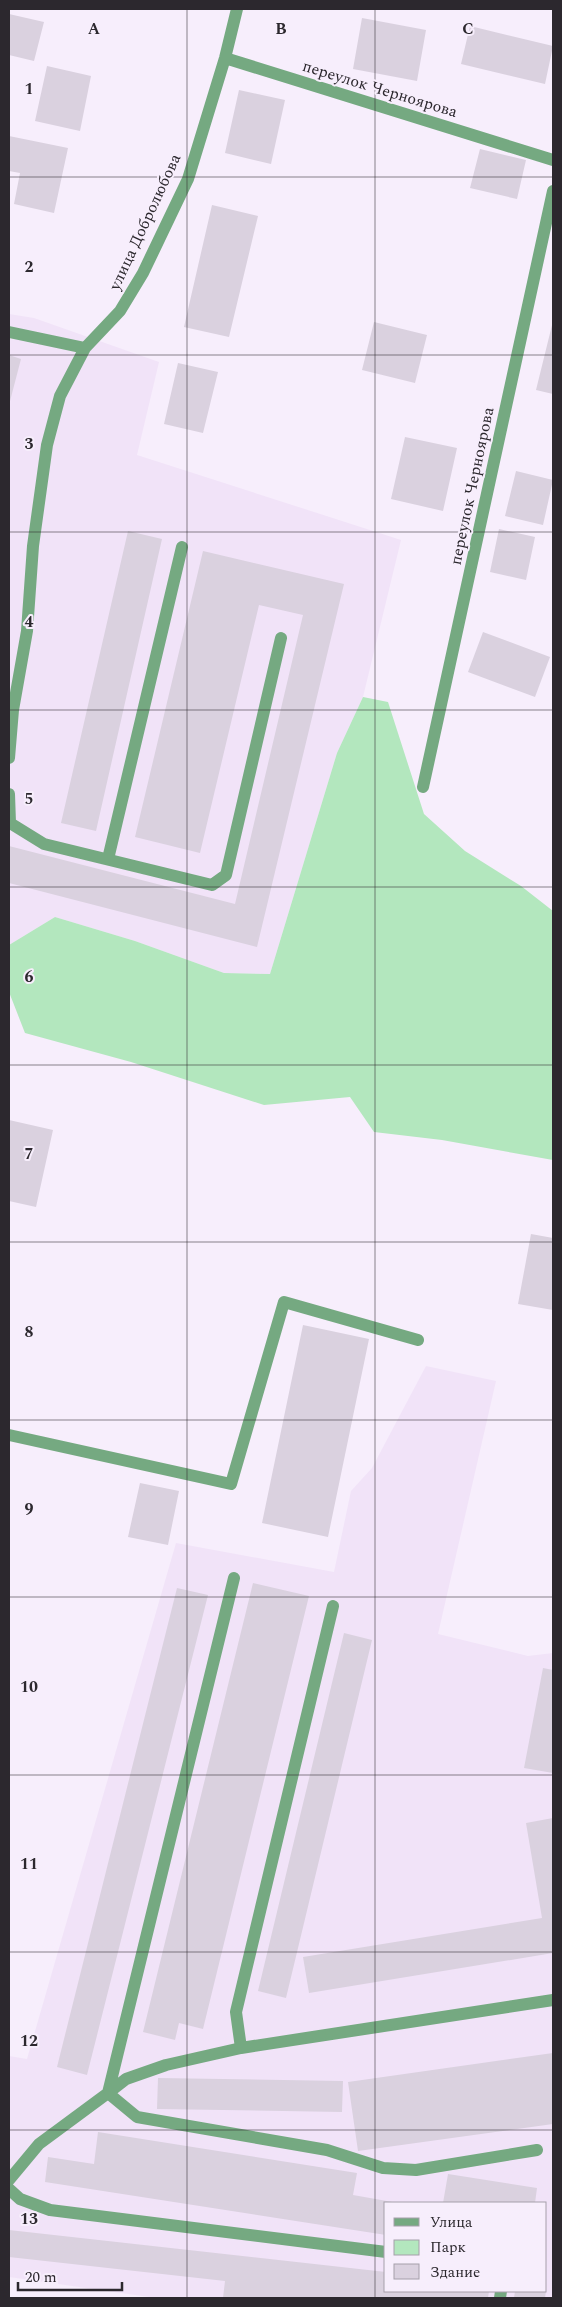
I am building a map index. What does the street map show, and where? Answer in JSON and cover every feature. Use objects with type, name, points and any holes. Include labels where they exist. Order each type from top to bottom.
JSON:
[{"type":"street","name":"улица Добролюбова","points":[[9,758],[13,710],[28,631],[33,546],[47,445],[60,396],[85,348],[120,311],[143,273],[188,179],[226,58],[237,9]]},
{"type":"street","name":"переулок Черноярова","points":[[226,58],[553,160]]},
{"type":"street","name":"переулок Черноярова","points":[[423,787],[553,192]]},
{"type":"street","points":[[9,332],[85,348]]},
{"type":"street","points":[[108,859],[182,547]]},
{"type":"street","points":[[9,794],[10,823],[44,844],[212,885],[226,875],[281,638]]},
{"type":"street","points":[[9,1435],[230,1484],[284,1302],[418,1340]]},
{"type":"street","points":[[108,2092],[234,1578]]},
{"type":"street","points":[[241,2048],[236,2012],[333,1606]]},
{"type":"street","points":[[9,2180],[39,2144],[108,2092],[126,2079],[166,2065],[241,2048],[553,2000]]},
{"type":"street","points":[[108,2092],[136,2117],[327,2150],[383,2168],[416,2170],[537,2150]]},
{"type":"street","points":[[9,2189],[20,2199],[50,2210],[384,2252]]},
{"type":"shaded area","points":[[9,314],[34,318],[159,362],[137,455],[401,540],[363,697],[337,753],[270,974],[224,973],[135,941],[55,917],[9,945]]},
{"type":"shaded area","points":[[426,1366],[496,1381],[438,1634],[528,1656],[553,1653],[553,2298],[156,2298],[9,2277],[9,2056],[27,2059],[176,1543],[334,1572],[351,1491],[372,1468]]},
{"type":"green space","points":[[363,697],[388,702],[424,814],[465,851],[521,886],[553,911],[553,1160],[442,1140],[374,1132],[350,1097],[264,1105],[131,1062],[25,1033],[9,992],[9,945],[55,917],[135,941],[224,973],[270,974],[337,753]]},
{"type":"building","points":[[9,14],[44,22],[34,61],[9,55]]},
{"type":"building","points":[[362,18],[426,30],[417,81],[353,69]]},
{"type":"building","points":[[470,26],[553,46],[545,84],[461,64]]},
{"type":"building","points":[[47,66],[91,76],[80,131],[35,121]]},
{"type":"building","points":[[239,90],[285,100],[271,164],[225,153]]},
{"type":"building","points":[[9,136],[68,148],[54,213],[14,204],[20,173],[9,171]]},
{"type":"building","points":[[480,149],[526,160],[517,199],[470,188]]},
{"type":"building","points":[[212,205],[258,216],[229,337],[184,327]]},
{"type":"building","points":[[553,321],[553,394],[536,390]]},
{"type":"building","points":[[374,322],[427,335],[415,383],[362,370]]},
{"type":"building","points":[[9,355],[21,359],[9,405]]},
{"type":"building","points":[[178,363],[218,372],[203,433],[164,424]]},
{"type":"building","points":[[405,437],[457,448],[443,511],[391,499]]},
{"type":"building","points":[[516,471],[553,480],[543,525],[505,516]]},
{"type":"building","points":[[499,529],[535,537],[526,580],[490,572]]},
{"type":"building","points":[[128,531],[162,539],[96,831],[61,823]]},
{"type":"building","points":[[203,551],[344,584],[257,947],[9,883],[9,846],[235,904],[303,615],[259,605],[200,853],[135,837]]},
{"type":"building","points":[[483,632],[550,657],[535,697],[468,672]]},
{"type":"building","points":[[9,1120],[53,1130],[36,1207],[9,1201]]},
{"type":"building","points":[[531,1234],[553,1238],[553,1310],[518,1304]]},
{"type":"building","points":[[303,1325],[369,1339],[328,1537],[262,1523]]},
{"type":"building","points":[[140,1483],[179,1491],[168,1545],[128,1537]]},
{"type":"building","points":[[253,1583],[309,1596],[203,2029],[179,2023],[175,2040],[143,2032]]},
{"type":"building","points":[[177,1588],[208,1595],[87,2075],[57,2067]]},
{"type":"building","points":[[344,1633],[372,1640],[286,1998],[258,1991]]},
{"type":"building","points":[[543,1668],[553,1670],[553,1773],[524,1768]]},
{"type":"building","points":[[553,1818],[553,1953],[309,1993],[303,1957],[542,1918],[526,1823]]},
{"type":"building","points":[[553,2053],[553,2124],[358,2151],[348,2082]]},
{"type":"building","points":[[158,2078],[343,2081],[342,2112],[157,2109]]},
{"type":"building","points":[[98,2132],[357,2173],[353,2195],[392,2202],[384,2202],[384,2235],[45,2182],[48,2157],[94,2164]]},
{"type":"building","points":[[448,2174],[537,2188],[535,2202],[443,2202]]},
{"type":"building","points":[[9,2230],[384,2272],[384,2292],[489,2292],[488,2298],[223,2298],[225,2281],[9,2257]]},
{"type":"building","points":[[515,2292],[546,2292],[545,2298],[514,2298]]}]
